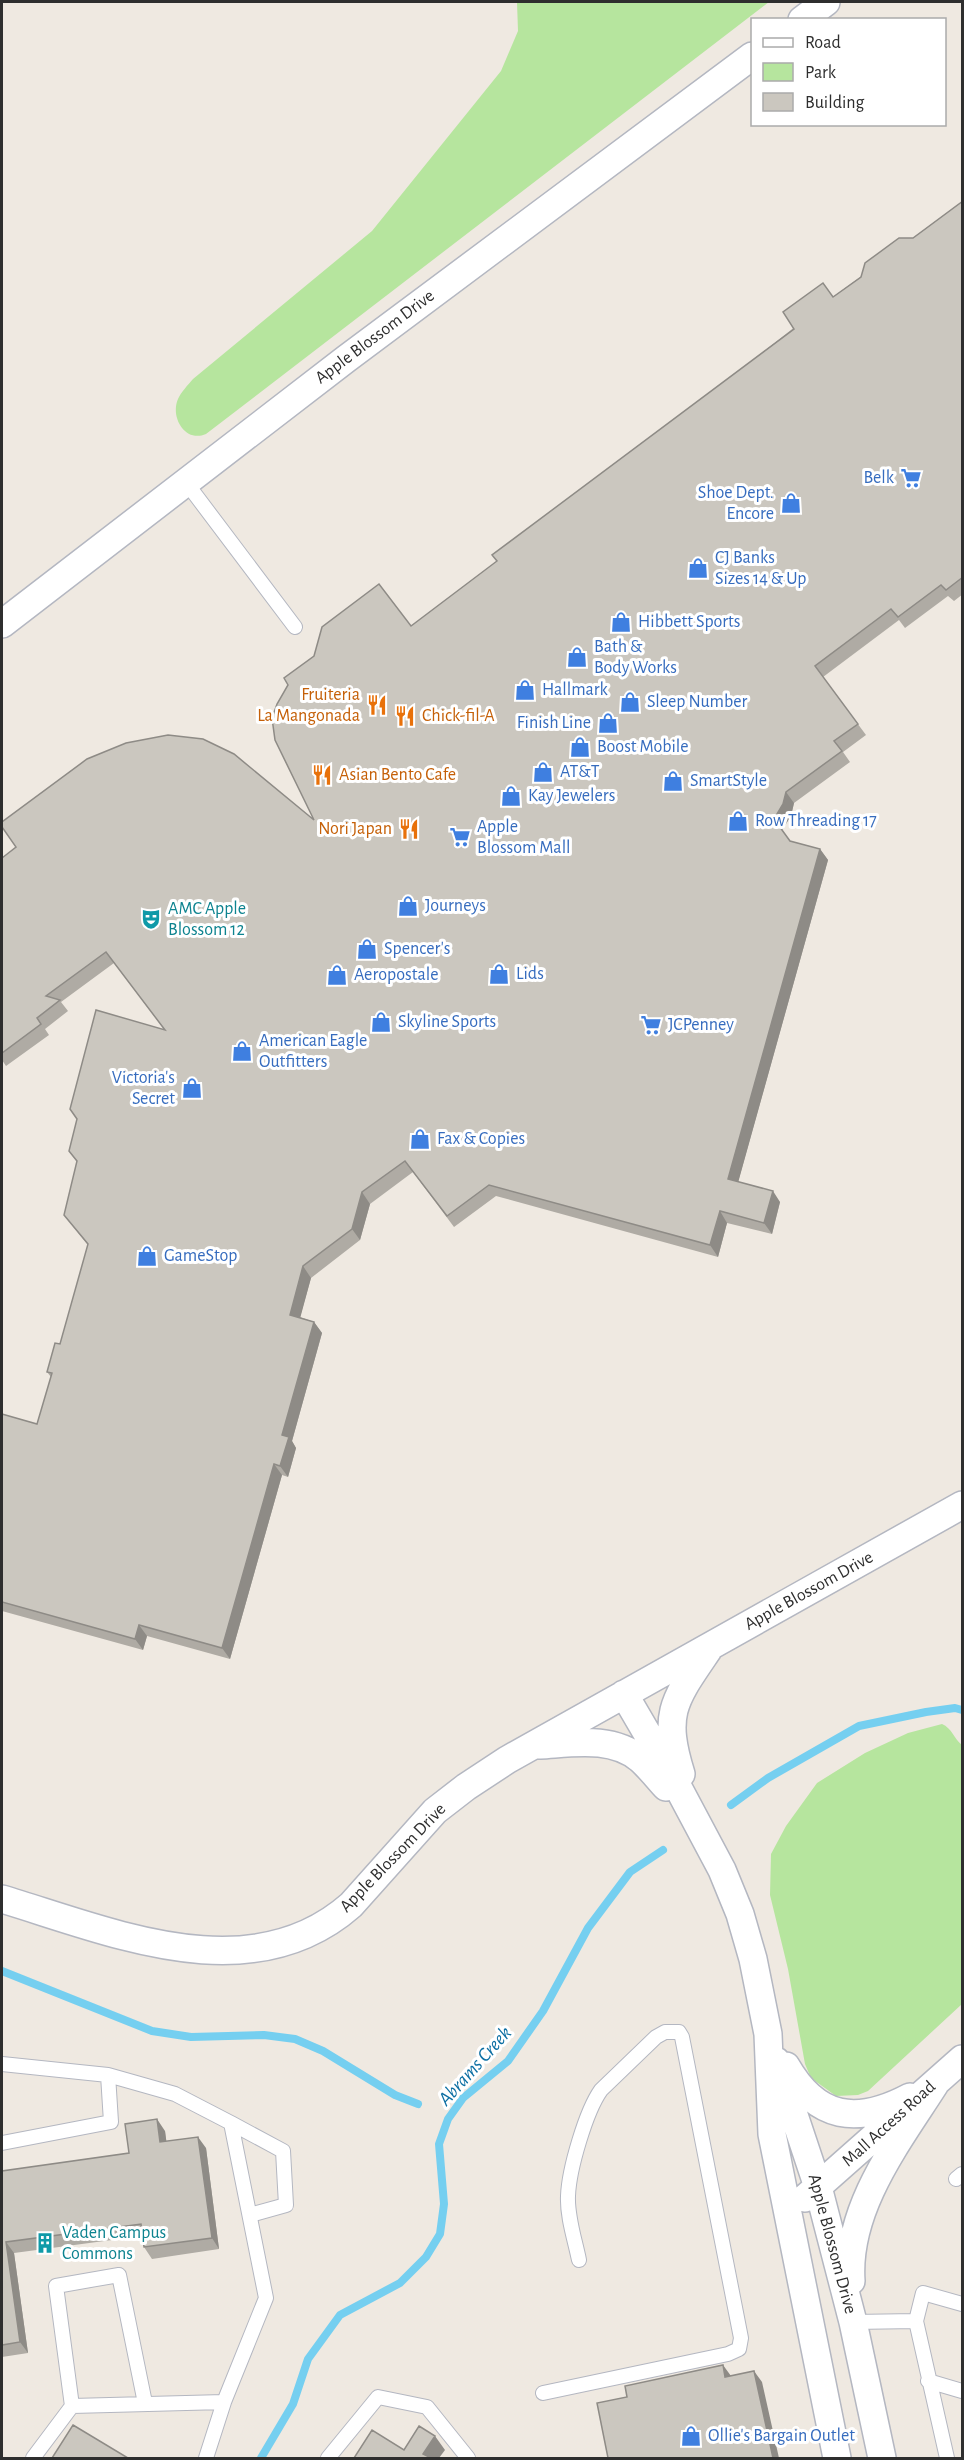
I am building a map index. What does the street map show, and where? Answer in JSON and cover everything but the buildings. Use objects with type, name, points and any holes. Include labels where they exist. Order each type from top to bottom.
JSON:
[{"type":"street","points":[[805,18],[826,2]]},
{"type":"street","name":"Apple Blossom Drive","points":[[2,624],[185,482],[751,58]]},
{"type":"street","name":"Apple Blossom Drive","points":[[2,1899],[123,1935],[197,1950],[241,1951],[277,1945],[300,1937],[342,1913],[366,1890],[396,1851],[435,1811],[466,1786],[624,1694],[958,1510]]},
{"type":"street","points":[[695,1818],[675,1754],[671,1719],[680,1690],[711,1646]]},
{"type":"street","name":"Apple Blossom Drive","points":[[624,1694],[695,1818],[722,1870],[740,1914],[758,1979],[768,2034],[818,2187],[853,2322],[882,2458]]},
{"type":"street","points":[[534,1745],[595,1742],[625,1749],[641,1760],[695,1818]]},
{"type":"street","points":[[768,2034],[796,2084],[827,2109],[845,2114],[887,2109],[935,2084]]},
{"type":"street","name":"Apple Blossom Drive","points":[[768,2034],[772,2134],[837,2458]]},
{"type":"street","name":"Mall Access Road","points":[[787,2211],[818,2187],[963,2059]]},
{"type":"street","points":[[853,2322],[850,2264],[854,2235],[885,2164],[935,2084]]},
{"type":"lane","points":[[185,482],[295,627]]},
{"type":"lane","points":[[543,2392],[729,2354],[739,2349],[741,2338],[679,2032],[665,2032],[656,2037],[601,2090],[594,2100],[579,2143],[568,2195],[568,2212],[579,2260]]},
{"type":"lane","points":[[2,2064],[108,2075],[175,2094],[283,2151],[286,2205],[249,2215]]},
{"type":"lane","points":[[2,2143],[111,2121],[108,2075]]},
{"type":"lane","points":[[206,2458],[224,2402],[266,2298],[231,2123]]},
{"type":"lane","points":[[33,2458],[72,2406],[56,2286],[119,2275],[145,2403]]},
{"type":"lane","points":[[947,2458],[916,2321],[923,2293],[963,2304]]},
{"type":"lane","points":[[853,2322],[916,2321]]},
{"type":"lane","points":[[928,2381],[963,2391]]},
{"type":"lane","points":[[328,2458],[378,2397],[427,2408],[468,2458]]},
{"type":"lane","points":[[72,2406],[224,2402]]},
{"type":"green space","points":[[517,2],[769,2],[206,434],[198,436],[186,432],[178,420],[176,406],[181,394],[193,379],[372,231],[501,71],[518,31]]},
{"type":"green space","points":[[942,1724],[962,1745],[962,2004],[868,2091],[858,2095],[836,2096],[811,2078],[805,2064],[788,1969],[770,1895],[771,1854],[786,1826],[817,1783],[865,1753],[908,1733]]},
{"type":"waterway","name":"Abrams Creek","points":[[731,1805],[768,1778],[859,1726],[926,1712],[955,1708],[962,1710]]},
{"type":"waterway","name":"Abrams Creek","points":[[261,2458],[293,2404],[308,2359],[340,2315],[400,2283],[426,2257],[440,2234],[444,2204],[439,2144],[448,2119],[463,2098],[508,2061],[543,2011],[588,1928],[630,1872],[663,1850]]},
{"type":"waterway","points":[[2,1971],[152,2031],[191,2037],[264,2035],[295,2039],[323,2051],[395,2095],[418,2104]]},
{"type":"place","name":"Belk","points":[[911,478]]},
{"type":"place","name":"Shoe Dept. Encore","points":[[791,503]]},
{"type":"place","name":"CJ Banks Sizes 14 & Up","points":[[698,568]]},
{"type":"place","name":"Hibbett Sports","points":[[621,622]]},
{"type":"place","name":"Bath & Body Works","points":[[577,657]]},
{"type":"place","name":"Hallmark","points":[[525,690]]},
{"type":"place","name":"Sleep Number","points":[[630,702]]},
{"type":"place","name":"Fruiteria La Mangonada","points":[[377,705]]},
{"type":"place","name":"Chick-fil-A","points":[[405,716]]},
{"type":"place","name":"Finish Line","points":[[608,723]]},
{"type":"place","name":"Boost Mobile","points":[[580,747]]},
{"type":"place","name":"AT&T","points":[[543,772]]},
{"type":"place","name":"Asian Bento Cafe","points":[[322,775]]},
{"type":"place","name":"SmartStyle","points":[[673,781]]},
{"type":"place","name":"Kay Jewelers","points":[[511,796]]},
{"type":"place","name":"Row Threading 17","points":[[738,821]]},
{"type":"place","name":"Nori Japan","points":[[409,829]]},
{"type":"place","name":"Apple Blossom Mall","points":[[460,837]]},
{"type":"place","name":"Journeys","points":[[408,906]]},
{"type":"place","name":"AMC Apple Blossom 12","points":[[151,919]]},
{"type":"place","name":"Spencer's","points":[[367,949]]},
{"type":"place","name":"Lids","points":[[499,974]]},
{"type":"place","name":"Aeropostale","points":[[337,975]]},
{"type":"place","name":"Skyline Sports","points":[[381,1022]]},
{"type":"place","name":"JCPenney","points":[[651,1025]]},
{"type":"place","name":"American Eagle Outfitters","points":[[242,1051]]},
{"type":"place","name":"Victoria's Secret","points":[[192,1088]]},
{"type":"place","name":"Fax & Copies","points":[[420,1139]]},
{"type":"place","name":"GameStop","points":[[147,1256]]},
{"type":"place","name":"Vaden Campus Commons","points":[[45,2243]]},
{"type":"place","name":"Ollie's Bargain Outlet","points":[[691,2436]]}]
